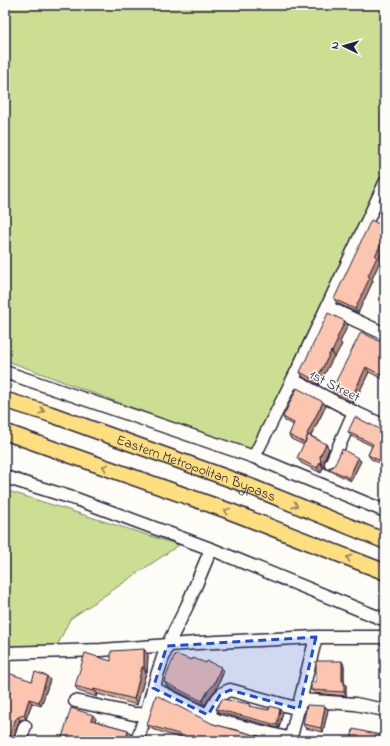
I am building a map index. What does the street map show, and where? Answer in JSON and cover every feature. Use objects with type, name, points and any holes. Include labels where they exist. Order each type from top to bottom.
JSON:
[{"type":"main road","name":"Eastern Metropolitan Bypass","points":[[5,400],[50,414],[244,484],[385,541]]},
{"type":"main road","points":[[5,432],[229,512],[385,572]]},
{"type":"street","points":[[254,457],[293,380],[385,183]]},
{"type":"street","points":[[327,307],[385,334]]},
{"type":"street","points":[[5,372],[254,457],[385,511]]},
{"type":"street","name":"1st Street","points":[[293,380],[354,412],[385,426]]},
{"type":"street","points":[[331,464],[354,412]]},
{"type":"street","points":[[5,477],[79,500],[211,549],[385,620]]},
{"type":"street","points":[[137,741],[167,646],[187,606],[211,549]]},
{"type":"street","points":[[153,688],[219,721],[291,740],[316,636]]},
{"type":"street","points":[[5,653],[100,650],[316,636],[385,637]]},
{"type":"street","points":[[208,715],[220,695],[224,691],[230,690],[300,704],[355,704],[385,710]]},
{"type":"street","points":[[75,701],[134,714],[146,714]]},
{"type":"street","points":[[20,741],[25,726]]},
{"type":"highlighted area","points":[[316,637],[299,709],[230,690],[220,695],[208,715],[153,688],[167,646]]},
{"type":"green space","points":[[5,5],[385,5],[385,169],[251,452],[5,360]]},
{"type":"green space","points":[[5,490],[179,545],[70,619],[57,646],[5,646]]},
{"type":"building","points":[[385,187],[385,204],[379,201]]},
{"type":"building","points":[[371,220],[385,227],[385,236],[375,256],[377,257],[368,276],[370,277],[355,309],[334,299]]},
{"type":"building","points":[[328,313],[345,321],[332,352],[331,351],[316,381],[300,372]]},
{"type":"building","points":[[361,332],[385,344],[385,377],[366,367],[351,399],[332,389]]},
{"type":"building","points":[[297,388],[323,402],[307,434],[305,443],[289,435],[294,423],[283,417]]},
{"type":"building","points":[[355,417],[384,431],[385,430],[385,463],[368,455],[373,444],[348,432]]},
{"type":"building","points":[[308,435],[326,444],[320,456],[321,463],[320,462],[317,468],[297,458]]},
{"type":"building","points":[[342,449],[358,458],[349,478],[328,468],[333,467]]},
{"type":"building","points":[[144,649],[144,667],[142,667],[134,699],[75,686],[85,653],[111,661],[111,651]]},
{"type":"building","points":[[175,654],[192,660],[193,658],[206,663],[207,661],[221,667],[214,684],[202,701],[164,682]]},
{"type":"building","points":[[316,661],[342,661],[342,681],[344,681],[344,692],[311,690],[311,682],[316,682]]},
{"type":"building","points":[[35,672],[47,676],[39,702],[29,699],[24,715],[15,720],[10,735],[10,739],[12,741],[5,741],[5,679],[8,673],[32,681]]},
{"type":"building","points":[[156,695],[213,724],[266,738],[266,741],[179,741],[182,735],[147,725]]},
{"type":"building","points":[[222,699],[250,704],[249,706],[269,710],[270,706],[280,709],[277,725],[216,709]]},
{"type":"building","points":[[307,705],[325,706],[321,728],[303,724]]},
{"type":"building","points":[[71,708],[93,715],[91,720],[128,730],[126,741],[104,741],[86,736],[85,741],[61,741]]},
{"type":"building","points":[[353,729],[385,736],[385,741],[351,741]]}]
